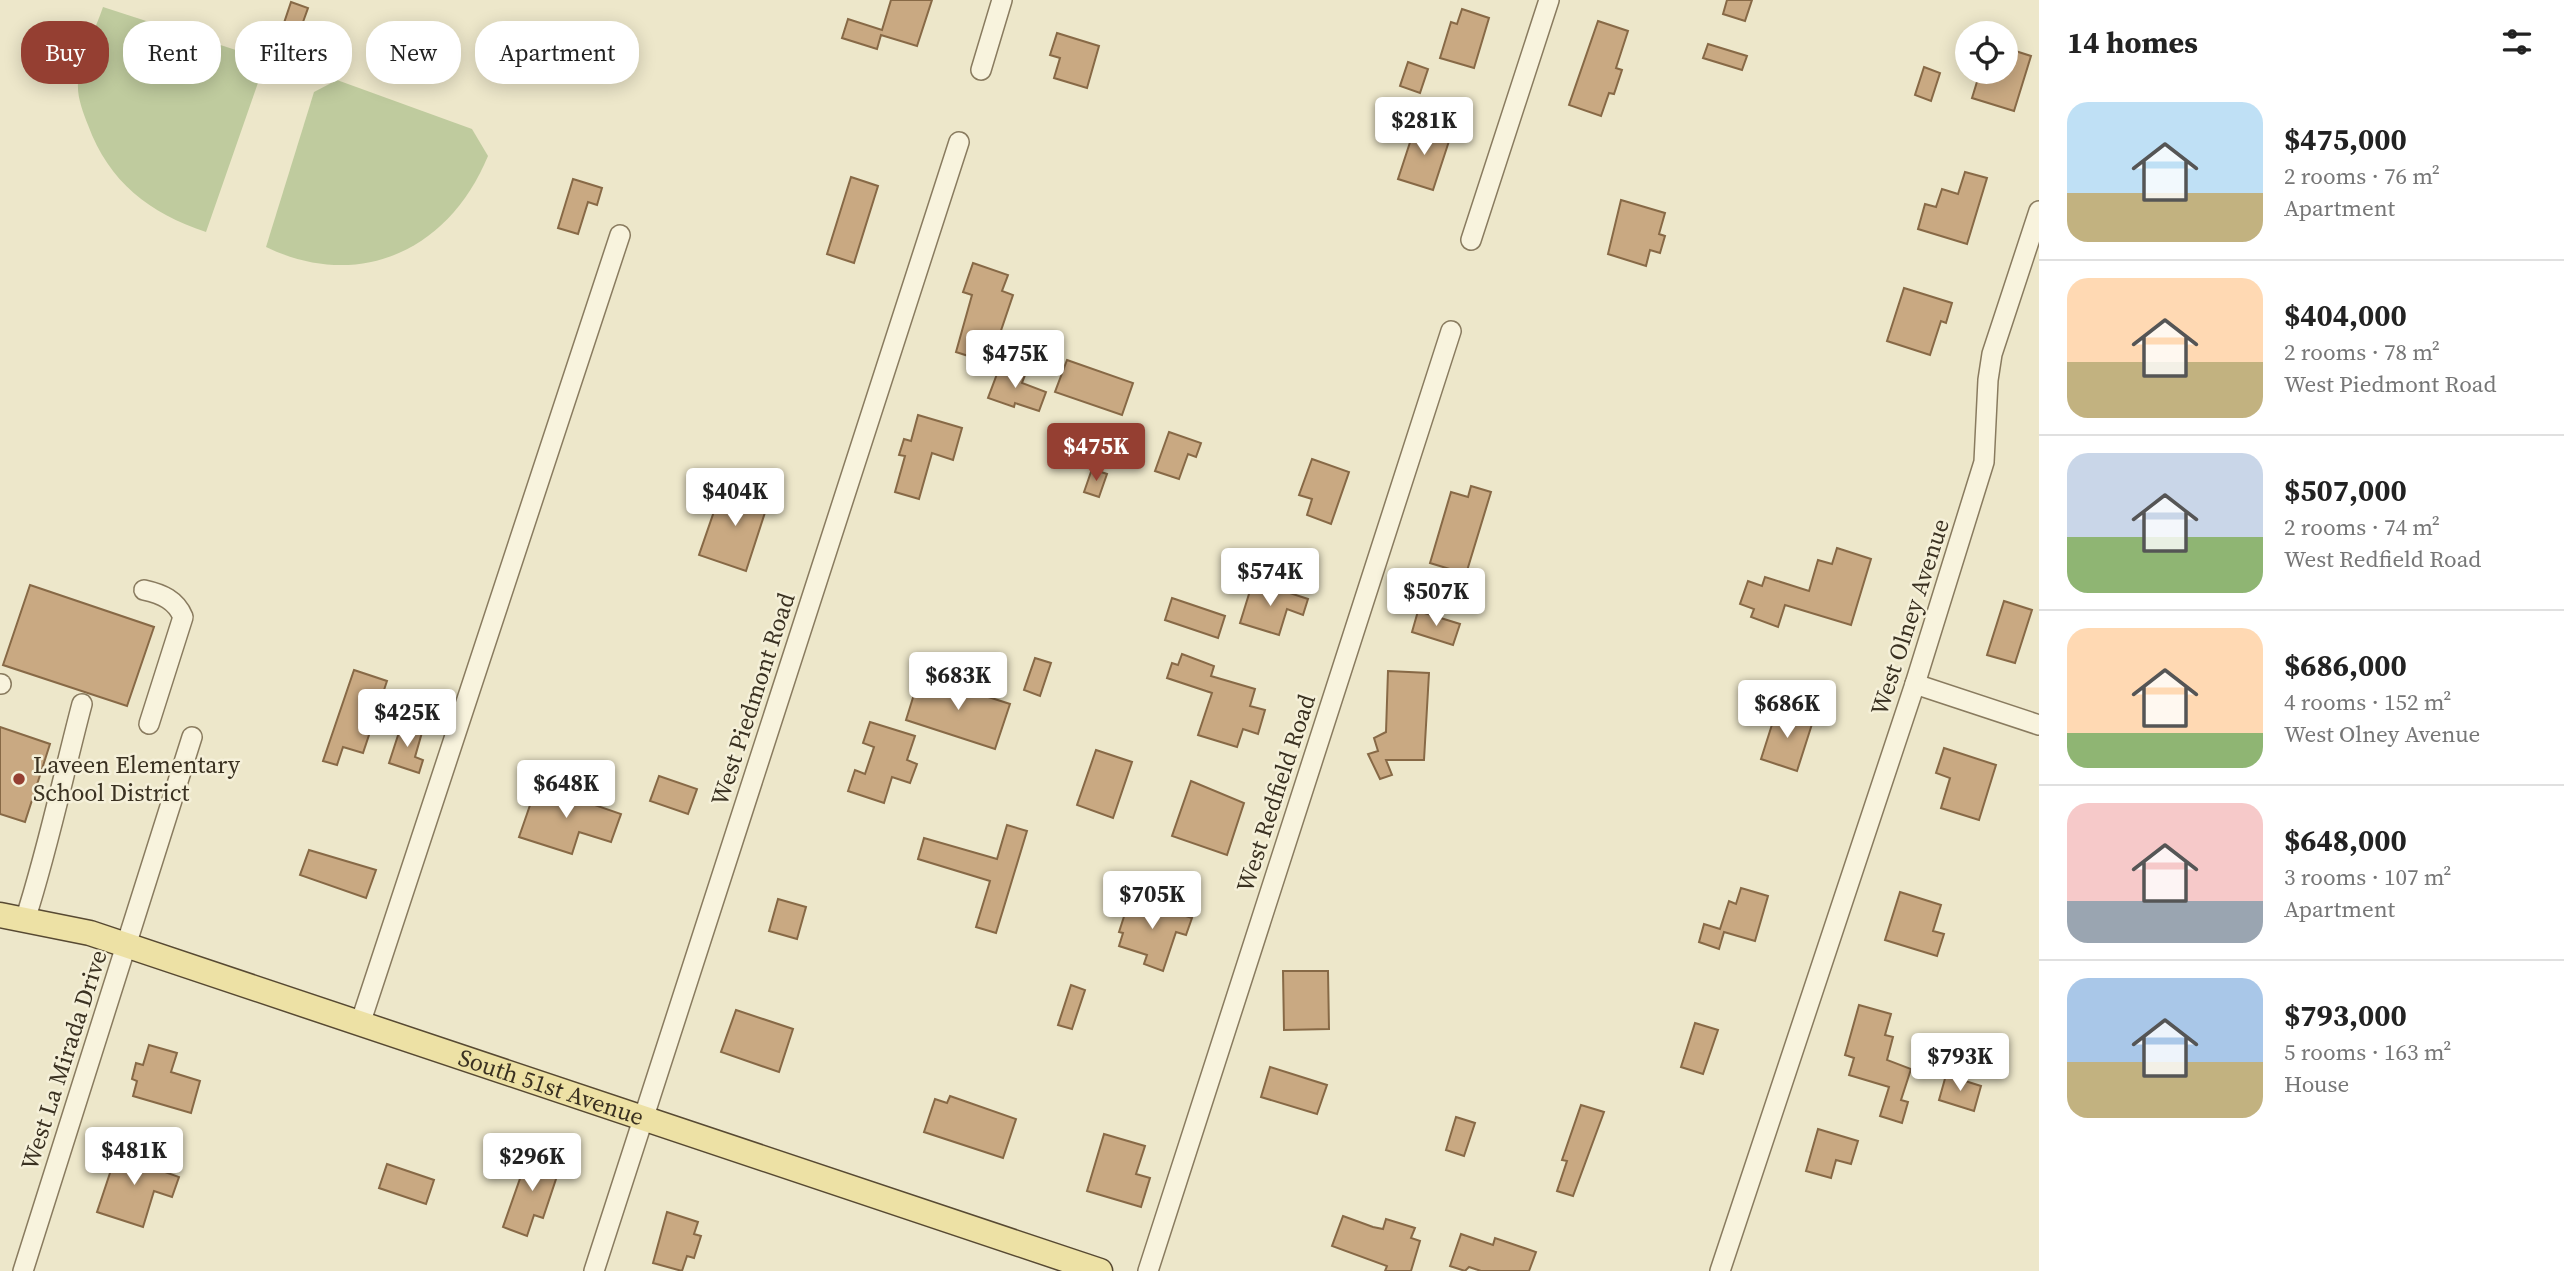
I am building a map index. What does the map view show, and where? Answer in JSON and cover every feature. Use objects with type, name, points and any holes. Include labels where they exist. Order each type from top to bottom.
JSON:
[{"type":"main road","name":"South 51st Avenue","points":[[0,915],[90,933],[1100,1271]]},
{"type":"street","points":[[981,70],[1002,0]]},
{"type":"street","points":[[1471,240],[1549,0]]},
{"type":"street","name":"West Piedmont Road","points":[[594,1271],[959,142]]},
{"type":"street","name":"West Olney Avenue","points":[[1720,1271],[1915,684],[1984,462],[1992,354],[2039,211]]},
{"type":"street","points":[[360,1024],[620,235]]},
{"type":"street","name":"West Redfield Road","points":[[1148,1271],[1451,331]]},
{"type":"street","points":[[144,590],[170,600],[178,606],[183,617],[149,724]]},
{"type":"street","points":[[1915,684],[2039,725]]},
{"type":"street","points":[[25,920],[48,846],[51,818],[82,704]]},
{"type":"street","name":"West La Mirada Drive","points":[[23,1271],[192,737]]},
{"type":"green space","points":[[103,7],[146,21],[123,21],[123,84],[221,84],[221,45],[235,50],[235,84],[258,84],[206,232],[149,205],[120,179],[97,145],[81,104],[78,84],[109,84],[109,21],[98,21]]},
{"type":"green space","points":[[329,84],[348,84],[472,129],[488,156],[471,189],[450,216],[425,238],[398,254],[367,263],[335,265],[301,260],[266,247],[314,92]]},
{"type":"building","points":[[891,0],[932,0],[917,46],[881,35],[877,49],[842,38],[848,19],[882,30]]},
{"type":"building","points":[[1727,0],[1752,0],[1745,21],[1723,14]]},
{"type":"building","points":[[291,2],[308,8],[303,21],[285,21]]},
{"type":"building","points":[[1462,9],[1489,18],[1474,68],[1440,58],[1451,22],[1457,24]]},
{"type":"building","points":[[1598,21],[1628,31],[1616,68],[1622,70],[1614,94],[1609,93],[1601,116],[1569,105]]},
{"type":"building","points":[[1057,33],[1099,46],[1087,88],[1054,78],[1060,58],[1050,55]]},
{"type":"building","points":[[1708,44],[1747,56],[1742,70],[1703,58]]},
{"type":"building","points":[[2018,52],[2031,56],[2014,111],[1972,98],[1976,84],[2018,84]]},
{"type":"building","points":[[1408,62],[1428,69],[1420,93],[1400,86]]},
{"type":"building","points":[[1924,67],[1940,73],[1931,101],[1915,95]]},
{"type":"building","points":[[1416,124],[1451,135],[1433,190],[1398,179]]},
{"type":"building","points":[[1965,172],[1987,178],[1967,244],[1918,229],[1925,204],[1936,207],[1942,189],[1958,194]]},
{"type":"building","points":[[851,177],[878,186],[854,263],[827,254]]},
{"type":"building","points":[[573,179],[602,188],[597,205],[588,202],[578,234],[558,228]]},
{"type":"building","points":[[1621,200],[1665,213],[1659,234],[1665,236],[1660,253],[1650,250],[1646,266],[1608,254]]},
{"type":"building","points":[[973,263],[1008,275],[1002,291],[1013,295],[990,363],[956,352],[972,295],[963,292]]},
{"type":"building","points":[[1904,288],[1952,303],[1946,323],[1941,321],[1930,355],[1887,341]]},
{"type":"building","points":[[1067,360],[1133,383],[1122,415],[1055,392]]},
{"type":"building","points":[[1000,366],[1025,375],[1022,383],[1046,392],[1039,411],[1015,403],[1014,407],[988,398]]},
{"type":"building","points":[[918,415],[962,428],[953,460],[932,453],[919,499],[895,492],[905,456],[899,455],[904,439],[911,441]]},
{"type":"building","points":[[1169,432],[1201,443],[1196,457],[1188,454],[1179,479],[1155,471]]},
{"type":"building","points":[[1312,459],[1349,472],[1331,524],[1307,515],[1312,499],[1299,495]]},
{"type":"building","points":[[1092,469],[1107,474],[1099,497],[1084,492]]},
{"type":"building","points":[[736,485],[770,497],[746,571],[699,555],[720,494],[732,497]]},
{"type":"building","points":[[1471,486],[1491,492],[1466,574],[1430,563],[1451,492],[1468,497]]},
{"type":"building","points":[[1837,548],[1871,559],[1851,625],[1785,605],[1778,627],[1751,617],[1754,609],[1740,604],[1748,581],[1762,586],[1765,577],[1809,591],[1818,560],[1832,564]]},
{"type":"building","points":[[1253,581],[1308,599],[1303,615],[1287,609],[1279,635],[1240,623]]},
{"type":"building","points":[[30,585],[154,627],[127,706],[3,665]]},
{"type":"building","points":[[1172,598],[1225,616],[1218,638],[1165,620]]},
{"type":"building","points":[[2004,601],[2032,610],[2015,663],[1987,655]]},
{"type":"building","points":[[1418,611],[1460,624],[1453,645],[1412,632]]},
{"type":"building","points":[[1182,654],[1214,666],[1211,676],[1255,689],[1250,706],[1265,710],[1258,734],[1243,729],[1237,747],[1198,735],[1212,693],[1167,678],[1172,663],[1178,665]]},
{"type":"building","points":[[1035,658],[1051,663],[1040,696],[1024,690]]},
{"type":"building","points":[[354,670],[387,681],[363,753],[343,747],[337,765],[323,761]]},
{"type":"building","points":[[1388,671],[1429,673],[1424,760],[1386,760],[1392,775],[1380,779],[1368,754],[1378,751],[1374,738],[1386,732]]},
{"type":"building","points":[[920,675],[1010,704],[995,749],[906,720]]},
{"type":"building","points":[[1777,709],[1813,721],[1797,771],[1761,759]]},
{"type":"building","points":[[870,722],[915,736],[907,760],[917,764],[910,783],[892,777],[884,803],[848,791],[855,770],[865,774],[874,747],[863,743]]},
{"type":"building","points":[[402,723],[423,729],[415,757],[423,760],[419,773],[389,763]]},
{"type":"building","name":"Laveen Elementary School District","points":[[0,727],[50,744],[25,822],[0,814]]},
{"type":"building","points":[[1944,748],[1996,765],[1979,820],[1941,808],[1950,778],[1936,773]]},
{"type":"building","points":[[1096,750],[1132,762],[1113,818],[1077,805]]},
{"type":"building","points":[[659,776],[697,789],[688,814],[650,801]]},
{"type":"building","points":[[1191,781],[1244,803],[1227,855],[1172,836]]},
{"type":"building","points":[[537,785],[621,814],[611,842],[579,832],[572,854],[519,837]]},
{"type":"building","points":[[1007,825],[1027,831],[996,933],[976,927],[990,881],[918,859],[924,838],[997,859]]},
{"type":"building","points":[[309,850],[376,870],[366,898],[300,875]]},
{"type":"building","points":[[1741,888],[1768,896],[1755,941],[1724,932],[1719,949],[1699,942],[1704,924],[1720,929],[1729,901],[1736,904]]},
{"type":"building","points":[[1900,892],[1941,905],[1933,931],[1944,934],[1937,956],[1885,940]]},
{"type":"building","points":[[1130,898],[1192,918],[1186,935],[1176,932],[1163,971],[1144,964],[1147,955],[1119,946],[1123,933],[1119,932]]},
{"type":"building","points":[[778,899],[806,907],[797,939],[769,931]]},
{"type":"building","points":[[1283,971],[1328,971],[1329,1029],[1284,1030]]},
{"type":"building","points":[[1071,985],[1085,990],[1072,1029],[1058,1025]]},
{"type":"building","points":[[1859,1005],[1891,1014],[1885,1035],[1893,1037],[1887,1060],[1911,1069],[1901,1100],[1908,1102],[1902,1123],[1880,1116],[1889,1087],[1849,1075],[1854,1058],[1845,1055]]},
{"type":"building","points":[[736,1010],[793,1029],[779,1072],[721,1052]]},
{"type":"building","points":[[1695,1023],[1718,1030],[1703,1074],[1681,1067]]},
{"type":"building","points":[[149,1045],[177,1053],[171,1072],[200,1081],[191,1113],[133,1096],[137,1081],[132,1079],[136,1063],[143,1065]]},
{"type":"building","points":[[1270,1067],[1327,1085],[1317,1114],[1261,1097]]},
{"type":"building","points":[[1946,1075],[1981,1086],[1974,1111],[1939,1100]]},
{"type":"building","points":[[950,1096],[1016,1119],[1003,1158],[924,1132],[935,1099],[947,1103]]},
{"type":"building","points":[[1581,1105],[1604,1112],[1573,1196],[1557,1191],[1567,1161],[1562,1160]]},
{"type":"building","points":[[1456,1117],[1475,1123],[1464,1156],[1446,1150]]},
{"type":"building","points":[[1818,1129],[1858,1141],[1851,1164],[1836,1160],[1831,1178],[1806,1171]]},
{"type":"building","points":[[1104,1134],[1145,1146],[1136,1174],[1150,1178],[1141,1207],[1087,1191]]},
{"type":"building","points":[[119,1146],[155,1158],[151,1167],[179,1177],[172,1197],[154,1191],[143,1227],[97,1212]]},
{"type":"building","points":[[529,1153],[561,1164],[543,1218],[534,1215],[527,1236],[503,1227]]},
{"type":"building","points":[[387,1164],[434,1180],[426,1204],[379,1188]]},
{"type":"building","points":[[667,1212],[698,1222],[694,1234],[701,1236],[694,1258],[687,1256],[682,1271],[653,1263]]},
{"type":"building","points":[[1343,1216],[1383,1229],[1386,1219],[1415,1228],[1411,1238],[1420,1241],[1411,1271],[1385,1271],[1387,1266],[1332,1246]]},
{"type":"building","points":[[1461,1234],[1493,1245],[1495,1238],[1536,1252],[1529,1271],[1481,1271],[1469,1267],[1465,1271],[1450,1266]]},
{"type":"place","name":"Laveen Elementary School District","points":[[19,779]]}]
